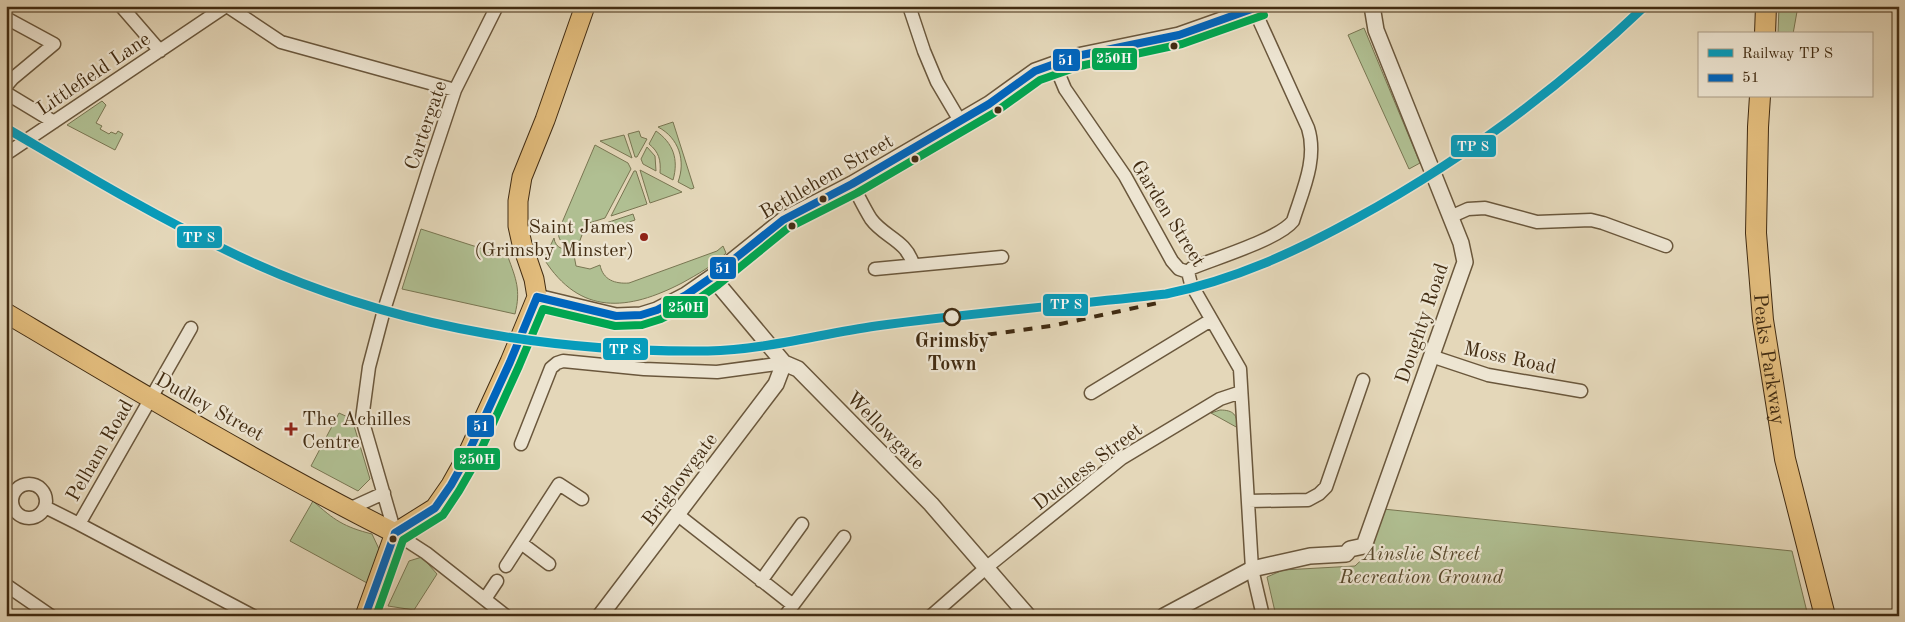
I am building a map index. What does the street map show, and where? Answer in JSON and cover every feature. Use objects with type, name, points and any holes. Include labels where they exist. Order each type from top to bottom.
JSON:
[{"type":"highway","points":[[1765,32],[1766,6]]},
{"type":"highway","name":"Peaks Parkway","points":[[1760,98],[1756,233],[1763,320],[1785,459],[1825,616]]},
{"type":"main road","points":[[365,616],[396,533],[435,508],[465,460],[510,362],[537,297],[534,279],[518,226],[518,201],[522,177],[585,6]]},
{"type":"main road","name":"Dudley Street","points":[[6,312],[150,398],[348,509],[396,533]]},
{"type":"street","points":[[121,6],[160,51]]},
{"type":"street","points":[[227,6],[281,42],[455,90]]},
{"type":"street","name":"Littlefield Lane","points":[[6,154],[227,6]]},
{"type":"street","name":"Cartergate","points":[[396,533],[362,419],[369,367],[384,310],[455,90],[497,6]]},
{"type":"street","points":[[909,6],[937,82],[964,119]]},
{"type":"street","name":"Doughty Road","points":[[1164,616],[1252,569],[1310,556],[1346,554],[1350,549],[1364,546],[1464,262],[1461,243],[1376,30],[1372,6]]},
{"type":"street","points":[[1188,272],[1192,268],[1273,236],[1289,226],[1293,221],[1310,161],[1312,146],[1308,128],[1257,8]]},
{"type":"street","name":"Bethlehem Street","points":[[537,297],[605,314],[627,316],[657,310],[686,295],[712,277],[783,220],[852,184],[964,119],[1036,71],[1059,61],[1179,34],[1257,8]]},
{"type":"street","points":[[6,18],[54,44],[6,86]]},
{"type":"street","name":"Garden Street","points":[[1059,61],[1060,77],[1065,89],[1125,176],[1172,261],[1179,269],[1188,272],[1191,284],[1240,368],[1252,569],[1263,616]]},
{"type":"street","points":[[6,93],[54,122]]},
{"type":"street","points":[[852,184],[872,220],[910,253],[912,264]]},
{"type":"street","points":[[1450,217],[1468,209],[1485,208],[1537,222],[1591,220],[1603,222],[1666,246]]},
{"type":"street","points":[[875,269],[1002,257]]},
{"type":"street","name":"Wellowgate","points":[[712,277],[784,363],[798,369],[884,455],[938,511],[1028,616]]},
{"type":"street","points":[[1092,393],[1211,320]]},
{"type":"street","name":"Pelham Road","points":[[191,328],[79,524],[253,616]]},
{"type":"street","name":"Moss Road","points":[[1431,356],[1488,375],[1581,391]]},
{"type":"street","points":[[521,444],[551,368],[563,361],[644,369],[718,372],[784,363]]},
{"type":"street","name":"Brighowgate","points":[[600,616],[776,384],[784,363]]},
{"type":"street","points":[[1248,501],[1308,500],[1319,494],[1326,487],[1363,380]]},
{"type":"street","name":"Duchess Street","points":[[932,616],[987,567],[1122,458],[1220,399],[1241,392]]},
{"type":"street","points":[[506,566],[559,484],[582,498]]},
{"type":"street","points":[[348,509],[384,493]]},
{"type":"street","points":[[45,507],[79,524]]},
{"type":"street","points":[[678,515],[793,604],[844,537]]},
{"type":"street","points":[[761,581],[802,524]]},
{"type":"street","points":[[396,533],[426,553],[506,616]]},
{"type":"street","points":[[521,543],[548,564]]},
{"type":"street","points":[[485,600],[497,581]]},
{"type":"street","points":[[6,585],[51,616]]},
{"type":"green space","points":[[1779,6],[1798,6],[1793,32],[1778,32]]},
{"type":"green space","points":[[1364,28],[1420,163],[1409,169],[1348,35]]},
{"type":"green space","points":[[102,101],[106,105],[96,123],[102,126],[100,129],[109,134],[111,132],[116,134],[118,131],[123,134],[115,150],[67,125]]},
{"type":"green space","points":[[673,122],[694,188],[691,189],[678,182],[681,166],[679,151],[671,137],[658,127]]},
{"type":"green space","points":[[639,131],[641,137],[647,139],[637,157],[635,157],[628,134]]},
{"type":"green space","points":[[656,131],[667,141],[673,152],[675,172],[673,180],[660,173],[659,157],[649,144]]},
{"type":"green space","points":[[624,135],[632,158],[600,141]]},
{"type":"green space","points":[[595,145],[628,163],[631,169],[605,218],[586,224],[579,243],[568,245],[562,243],[558,232]]},
{"type":"green space","points":[[647,147],[655,156],[656,171],[643,164],[641,159]]},
{"type":"green space","points":[[640,170],[682,192],[650,203]]},
{"type":"green space","points":[[634,171],[636,171],[647,204],[611,216]]},
{"type":"green space","points":[[633,214],[635,220],[604,231],[603,227],[606,223]]},
{"type":"green space","points":[[421,229],[508,257],[518,291],[515,314],[402,289]]},
{"type":"green space","points":[[554,238],[556,245],[559,247],[576,250],[574,255],[576,266],[590,269],[600,265],[607,278],[619,283],[629,283],[717,251],[723,246],[726,253],[700,273],[662,292],[624,303],[606,303],[589,299],[573,291],[558,278],[544,259]]},
{"type":"green space","points":[[1220,410],[1229,411],[1234,414],[1238,428],[1211,413]]},
{"type":"green space","points":[[339,413],[352,419],[370,479],[358,491],[311,466]]},
{"type":"green space","points":[[313,501],[340,522],[354,529],[372,534],[379,549],[367,583],[290,541]]},
{"type":"green space","name":"Ainslie Street Recreation Ground","points":[[1383,509],[1792,551],[1808,616],[1276,616],[1267,577],[1283,570],[1355,566],[1372,550]]},
{"type":"green space","points":[[422,557],[437,574],[414,610],[388,606],[409,561]]},
{"type":"railway","points":[[970,337],[1051,326],[1162,302]]},
{"type":"transit line","name":"51","points":[[537,297],[616,316],[641,315],[657,310],[686,295],[712,277],[783,220],[852,184],[989,104],[1035,71],[1077,56],[1179,35],[1260,6]]},
{"type":"transit line","points":[[6,128],[168,221],[281,275],[339,296],[399,314],[521,339],[583,346],[646,350],[729,350],[771,345],[855,329],[912,321],[1166,294],[1216,281],[1264,264],[1355,219],[1471,148],[1543,95],[1645,6]]},
{"type":"transit line","name":"250H","points":[[376,616],[403,540],[443,515],[474,465],[543,309],[615,326],[642,325],[661,319],[691,304],[718,285],[788,228],[857,193],[994,113],[1040,80],[1080,66],[1182,44],[1264,15]]},
{"type":"transit line","name":"51","points":[[395,533],[435,508],[451,485],[465,460],[510,362],[537,297]]},
{"type":"transit line","name":"51","points":[[365,616],[395,533]]},
{"type":"place","name":"Saint James (Grimsby Minster)","points":[[644,237]]},
{"type":"place","name":"Grimsby Town","points":[[952,317]]},
{"type":"place","name":"The Achilles Centre","points":[[291,429]]}]
